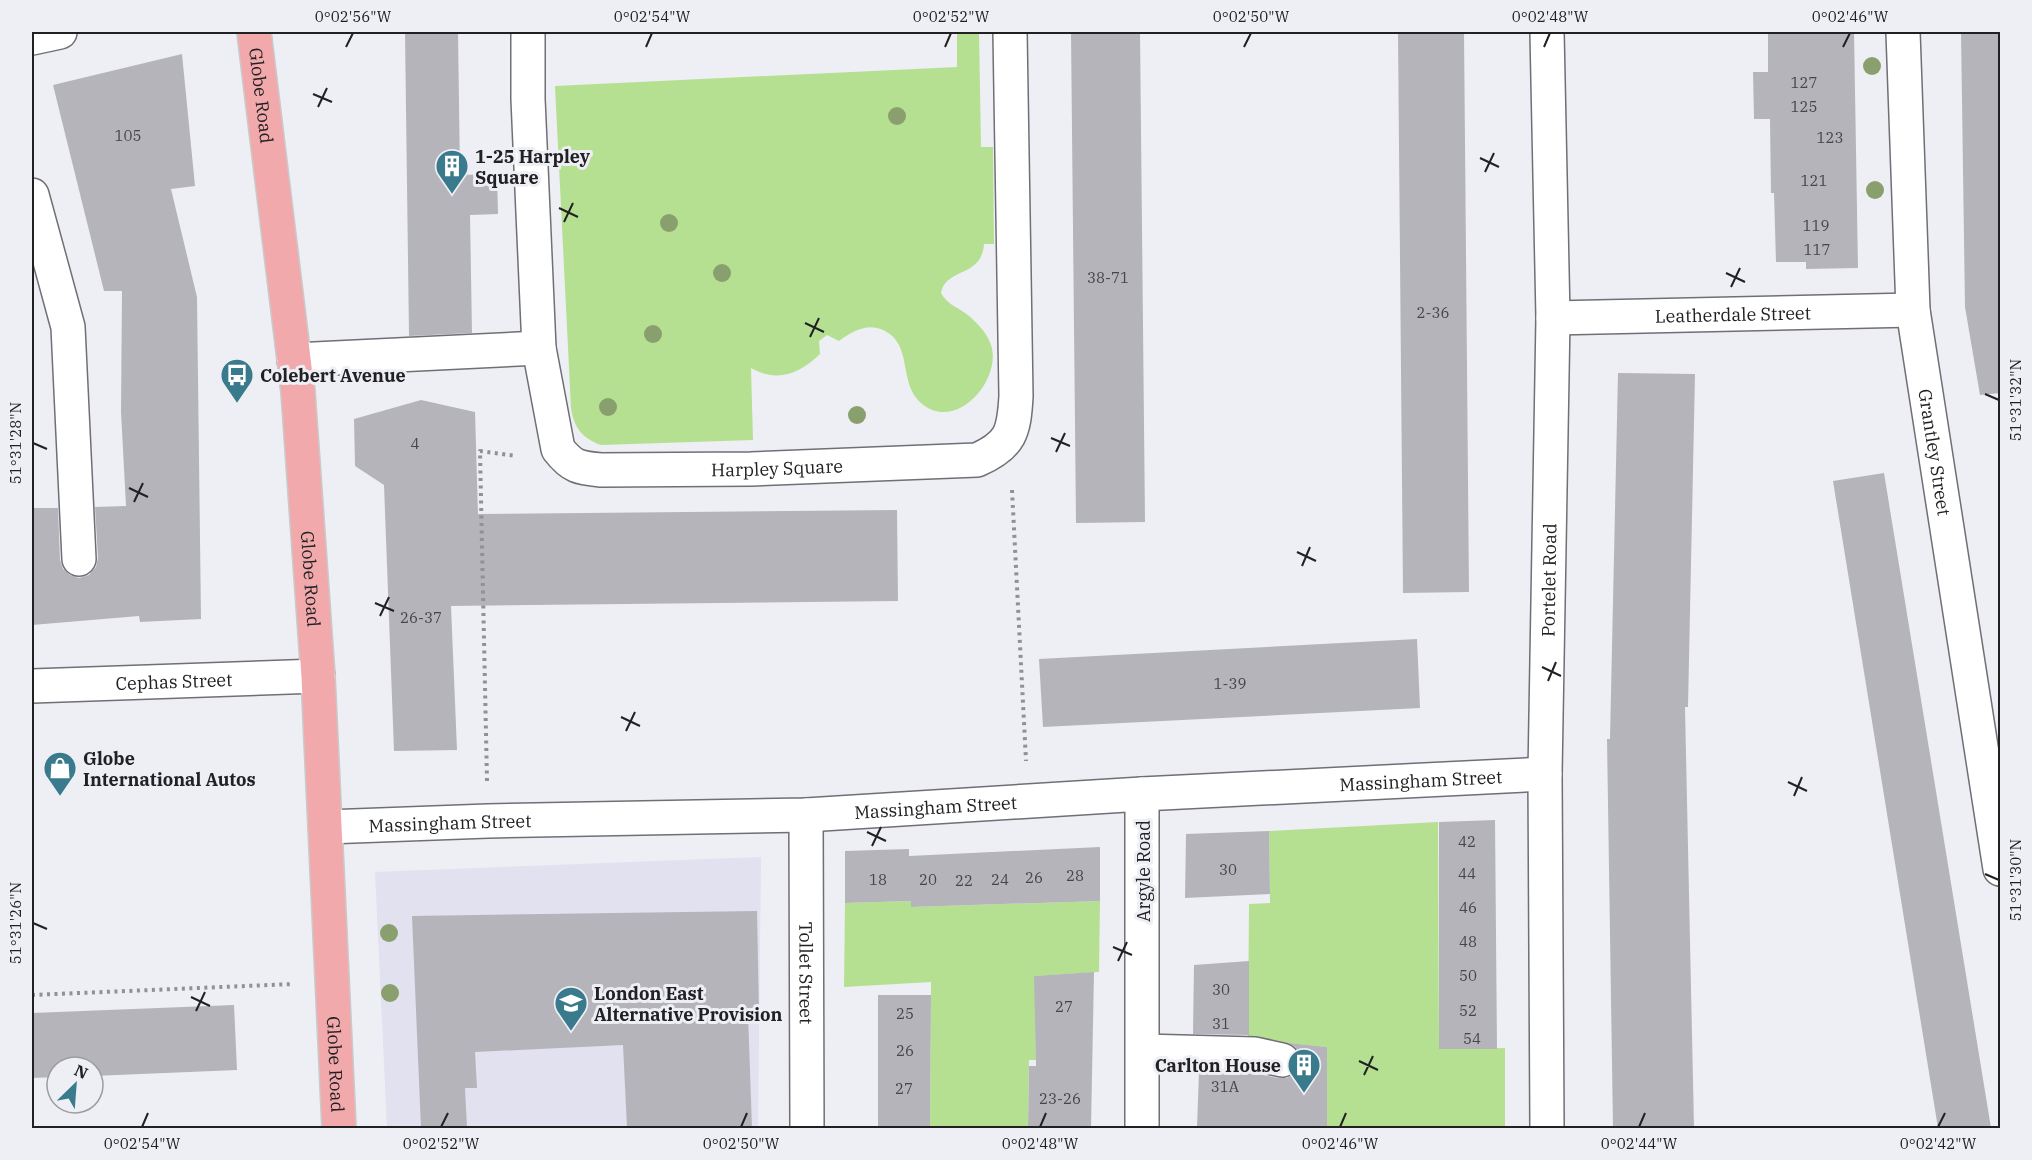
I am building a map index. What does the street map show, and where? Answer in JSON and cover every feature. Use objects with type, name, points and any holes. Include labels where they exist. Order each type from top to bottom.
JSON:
[{"type":"main road","name":"Globe Road","points":[[255,32],[294,360],[318,676],[339,1128]]},
{"type":"street","points":[[32,38],[58,32]]},
{"type":"street","points":[[528,32],[528,99],[539,348],[558,449],[568,462]]},
{"type":"street","points":[[1010,32],[1016,396],[1015,416],[1010,435]]},
{"type":"street","name":"Portelet Road","points":[[1547,32],[1553,318],[1545,774],[1547,1128]]},
{"type":"street","name":"Grantley Street","points":[[1903,32],[1913,310],[2001,868]]},
{"type":"street","points":[[32,195],[68,327],[79,559]]},
{"type":"street","name":"Leatherdale Street","points":[[1553,318],[1913,310]]},
{"type":"street","points":[[294,360],[539,348]]},
{"type":"street","name":"Harpley Square","points":[[568,462],[583,469],[624,470],[751,469],[977,460],[995,452],[1010,435]]},
{"type":"street","name":"Cephas Street","points":[[32,686],[318,676]]},
{"type":"street","name":"Massingham Street","points":[[326,827],[488,821],[806,815],[1142,794],[1545,774]]},
{"type":"street","name":"Argyle Road","points":[[1142,794],[1142,1128]]},
{"type":"street","name":"Tollet Street","points":[[806,815],[807,1128]]},
{"type":"street","points":[[1143,1051],[1255,1054],[1282,1060]]},
{"type":"path","points":[[1010,435],[1028,801]]},
{"type":"path","points":[[488,821],[480,451],[568,462]]},
{"type":"path","points":[[32,995],[332,982]]},
{"type":"shaded area","name":"London East Alternative Provision","points":[[761,857],[758,1128],[387,1128],[375,872]]},
{"type":"green space","points":[[957,32],[979,32],[981,147],[993,147],[994,244],[984,244],[982,255],[977,262],[971,268],[950,279],[944,285],[941,293],[947,301],[979,325],[991,345],[993,359],[989,374],[982,388],[972,400],[959,409],[945,412],[931,409],[917,399],[908,382],[899,344],[885,331],[873,327],[855,331],[839,341],[827,335],[819,341],[820,354],[796,371],[770,375],[751,368],[753,440],[601,445],[584,435],[574,421],[571,408],[555,86],[957,67]]},
{"type":"green space","points":[[1438,822],[1439,1049],[1505,1048],[1505,1128],[1327,1128],[1327,1047],[1248,1039],[1249,904],[1270,903],[1269,831]]},
{"type":"green space","points":[[911,901],[911,907],[1100,901],[1099,972],[1035,976],[1036,1060],[1029,1060],[1028,1128],[930,1128],[931,982],[844,987],[845,903]]},
{"type":"building","name":"1-25 Harpley Square","points":[[405,32],[458,32],[460,175],[497,174],[498,214],[470,215],[472,333],[409,336]]},
{"type":"building","points":[[1071,32],[1140,32],[1145,522],[1076,523]]},
{"type":"building","points":[[1398,32],[1464,32],[1469,592],[1403,593]]},
{"type":"building","points":[[1768,32],[1854,32],[1858,268],[1806,269],[1806,262],[1776,262],[1774,193],[1771,193],[1770,119],[1754,119],[1753,72],[1768,72]]},
{"type":"building","points":[[1961,32],[2001,32],[2001,393],[1980,395],[1965,307]]},
{"type":"building","points":[[182,54],[195,186],[171,189],[197,297],[201,619],[140,622],[139,616],[32,625],[32,508],[58,508],[60,560],[63,569],[79,578],[89,575],[96,567],[98,558],[95,507],[126,506],[121,412],[122,291],[104,291],[53,85]]},
{"type":"building","points":[[1618,373],[1695,374],[1688,707],[1685,707],[1694,1128],[1613,1128],[1607,739],[1610,739]]},
{"type":"building","points":[[421,400],[475,412],[478,514],[897,510],[898,601],[451,606],[457,750],[394,751],[384,485],[355,466],[354,419]]},
{"type":"building","points":[[1884,473],[1991,1128],[1938,1128],[1833,481]]},
{"type":"building","points":[[1417,639],[1420,708],[1043,727],[1039,659]]},
{"type":"building","points":[[1495,820],[1497,1049],[1439,1049],[1439,822]]},
{"type":"building","points":[[1269,831],[1270,894],[1185,898],[1186,834]]},
{"type":"building","points":[[1100,847],[1100,901],[911,907],[911,901],[845,903],[845,851],[909,849],[909,856]]},
{"type":"building","name":"London East Alternative Provision","points":[[757,911],[759,1013],[748,1014],[752,1128],[627,1128],[623,1045],[475,1052],[477,1088],[465,1088],[467,1128],[421,1128],[412,916]]},
{"type":"building","points":[[1249,961],[1249,1035],[1193,1034],[1194,965]]},
{"type":"building","points":[[1094,972],[1091,1128],[1028,1128],[1029,1066],[1036,1066],[1034,976]]},
{"type":"building","points":[[878,995],[931,995],[930,1128],[878,1128]]},
{"type":"building","points":[[234,1005],[237,1070],[105,1076],[105,1055],[45,1055],[45,1077],[32,1078],[32,1013]]},
{"type":"building","points":[[1289,1043],[1327,1047],[1327,1128],[1197,1128],[1199,1071],[1253,1073],[1287,1078],[1295,1073],[1300,1063],[1300,1054]]},
{"type":"place","name":"1-25 Harpley Square","points":[[452,195]]},
{"type":"place","name":"Colebert Avenue","points":[[237,404]]},
{"type":"place","name":"Globe International Autos","points":[[60,797]]},
{"type":"place","name":"London East Alternative Provision","points":[[571,1032]]},
{"type":"place","name":"Carlton House","points":[[1304,1094]]}]
